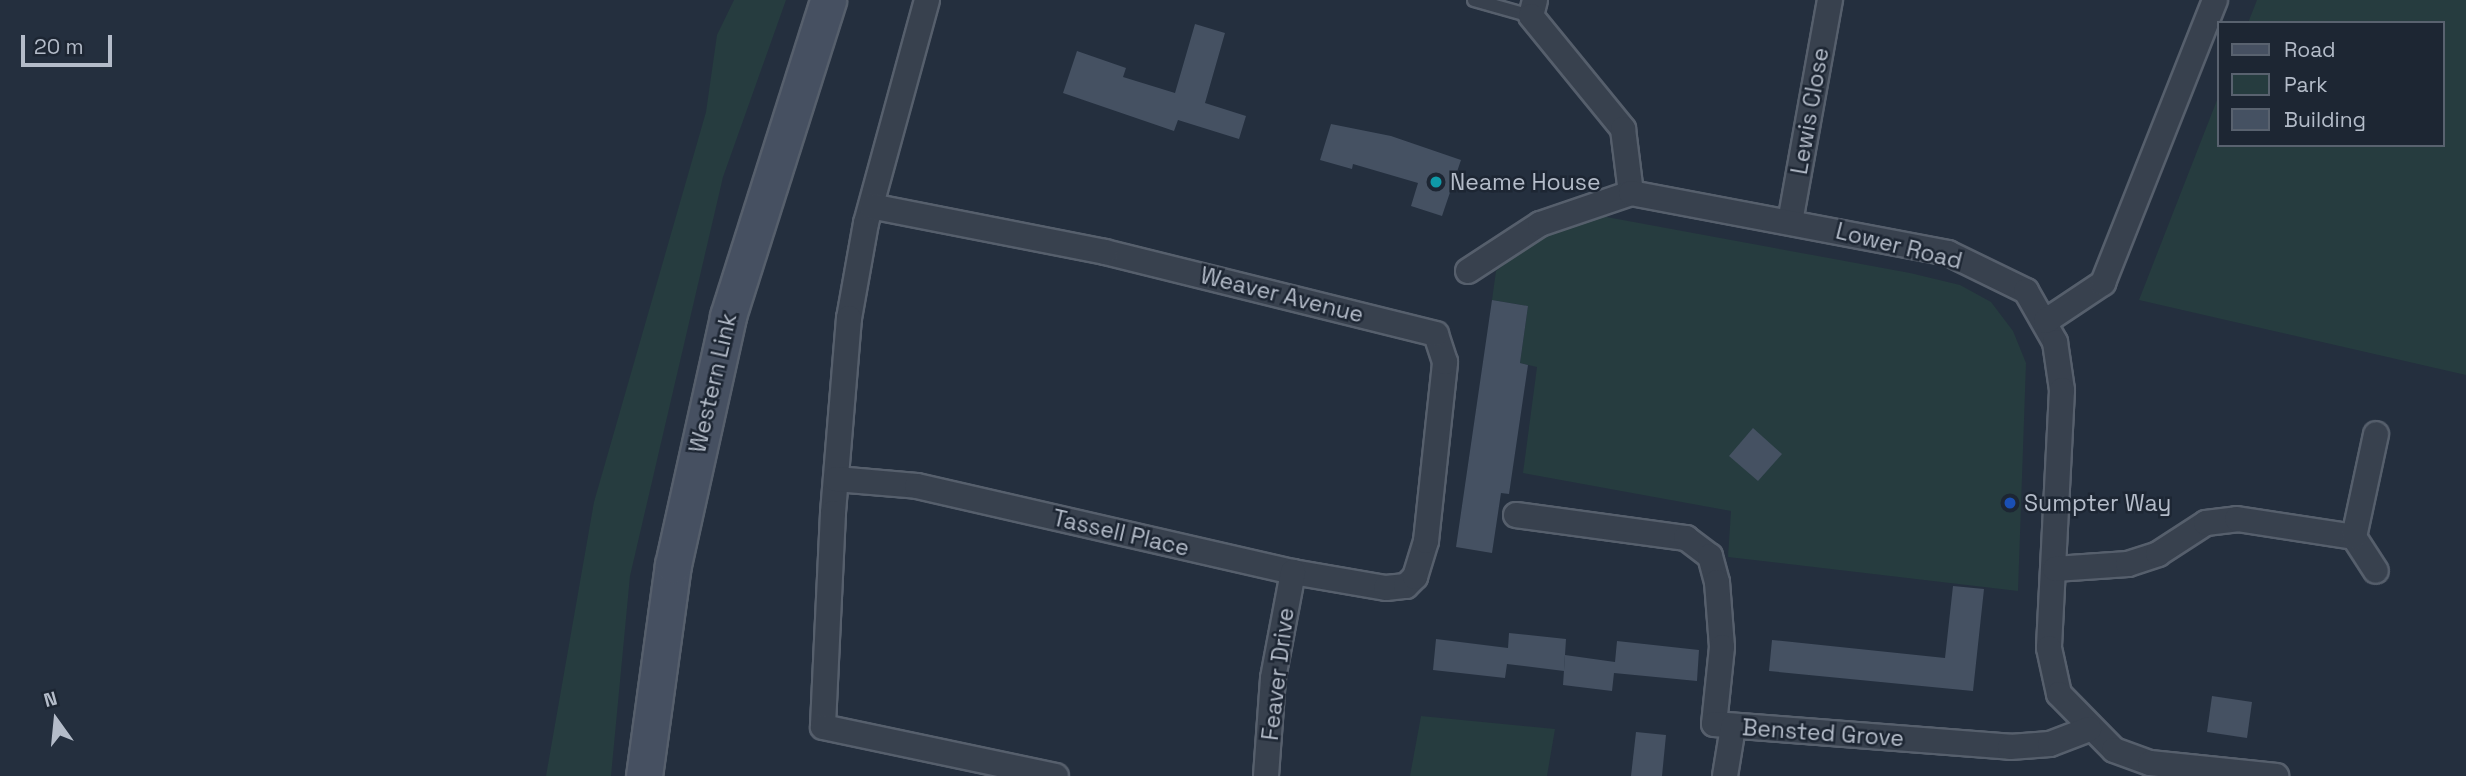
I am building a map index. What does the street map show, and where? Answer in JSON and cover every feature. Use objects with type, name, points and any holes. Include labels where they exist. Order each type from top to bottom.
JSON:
[{"type":"main road","name":"Western Link","points":[[644,776],[673,565],[728,316],[828,0]]},
{"type":"street","points":[[927,0],[871,206],[849,318],[836,479],[823,727],[1056,776]]},
{"type":"street","name":"Lewis Close","points":[[1790,222],[1830,0]]},
{"type":"street","points":[[2046,321],[2102,283],[2215,0]]},
{"type":"street","points":[[1533,8],[1623,129],[1631,193]]},
{"type":"street","name":"Lower Road","points":[[1468,271],[1540,224],[1631,193],[1948,253],[2026,291],[2046,321],[2055,342],[2062,390],[2049,648],[2059,694],[2089,729],[2114,750],[2150,763],[2276,776]]},
{"type":"street","name":"Weaver Avenue","points":[[871,206],[1105,252],[1436,334],[1446,362],[1426,541],[1420,565],[1406,586]]},
{"type":"street","points":[[2376,434],[2354,537],[2376,571]]},
{"type":"street","name":"Tassell Place","points":[[836,479],[917,486],[1293,572],[1386,588],[1406,586]]},
{"type":"street","name":"Bensted Grove","points":[[1516,515],[1686,538],[1710,556],[1717,582],[1722,647],[1714,724],[1733,727],[1751,724],[2010,747],[2050,744],[2089,729]]},
{"type":"street","points":[[2055,569],[2128,564],[2158,554],[2206,523],[2227,520],[2354,537]]},
{"type":"street","name":"Feaver Drive","points":[[1266,776],[1273,678],[1293,572]]},
{"type":"street","points":[[1725,776],[1733,727]]},
{"type":"lane","points":[[1474,0],[1533,8]]},
{"type":"green space","points":[[734,0],[786,0],[723,177],[630,576],[611,776],[546,776],[594,502],[706,112],[717,35]]},
{"type":"green space","points":[[2257,0],[2466,0],[2466,375],[2139,300],[2218,98],[2218,147],[2445,147],[2445,21],[2249,21]]},
{"type":"green space","points":[[1601,216],[1910,273],[1960,285],[1991,302],[2013,331],[2026,363],[2018,591],[1728,557],[1731,511],[1523,473],[1537,367],[1520,363],[1528,306],[1492,300],[1496,271],[1551,230]]},
{"type":"green space","points":[[1421,716],[1555,729],[1547,776],[1410,776]]},
{"type":"building","points":[[1195,24],[1225,33],[1205,103],[1246,116],[1239,139],[1178,120],[1174,131],[1063,93],[1077,51],[1126,68],[1123,77],[1175,93]]},
{"type":"building","points":[[1331,124],[1391,136],[1461,160],[1442,216],[1411,206],[1418,183],[1353,164],[1352,169],[1320,160]]},
{"type":"building","points":[[1492,300],[1528,306],[1520,363],[1528,365],[1509,494],[1501,493],[1492,553],[1456,547]]},
{"type":"building","points":[[1753,428],[1782,454],[1758,481],[1729,456]]},
{"type":"building","points":[[1953,586],[1984,589],[1973,691],[1769,671],[1772,640],[1945,658]]},
{"type":"building","points":[[1509,633],[1566,639],[1564,671],[1507,664],[1505,678],[1433,670],[1436,639],[1508,648]]},
{"type":"building","points":[[1617,641],[1699,650],[1697,681],[1614,673],[1612,691],[1563,685],[1565,655],[1615,662]]},
{"type":"building","points":[[2212,696],[2252,702],[2247,738],[2207,732]]},
{"type":"building","points":[[1636,732],[1666,735],[1662,776],[1631,776]]},
{"type":"place","name":"Neame House","points":[[1436,182]]},
{"type":"place","name":"Sumpter Way","points":[[2010,503]]}]
